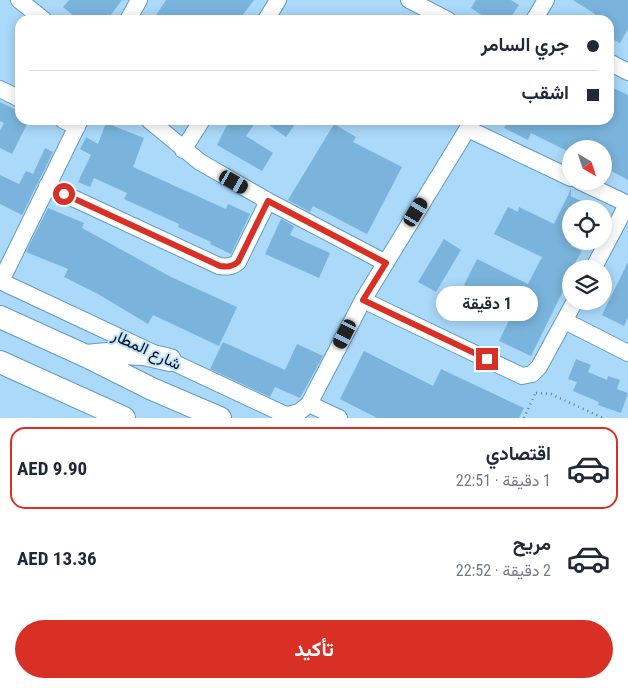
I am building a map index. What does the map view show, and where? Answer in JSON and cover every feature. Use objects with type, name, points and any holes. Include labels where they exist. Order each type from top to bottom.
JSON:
[{"type":"highway","name":"شارع المطار","points":[[6,321],[86,356],[152,389],[220,418]]},
{"type":"highway","points":[[86,356],[135,353],[170,360]]},
{"type":"highway","points":[[0,362],[124,418]]},
{"type":"street","points":[[19,0],[38,15]]},
{"type":"street","points":[[131,15],[139,0]]},
{"type":"street","points":[[269,15],[278,0]]},
{"type":"street","points":[[409,0],[438,15]]},
{"type":"street","points":[[537,15],[546,0]]},
{"type":"street","points":[[614,65],[628,72]]},
{"type":"street","points":[[0,89],[15,96]]},
{"type":"street","name":"شارع المطار","points":[[72,125],[47,186],[1,281],[290,417]]},
{"type":"street","points":[[155,125],[200,162],[268,201],[386,263]]},
{"type":"street","points":[[183,150],[199,125]]},
{"type":"street","points":[[310,411],[363,300],[469,125]]},
{"type":"street","points":[[472,125],[562,173]]},
{"type":"street","points":[[47,186],[211,262],[227,267],[238,262],[268,201]]},
{"type":"street","points":[[598,190],[628,204],[598,260]]},
{"type":"street","points":[[363,300],[522,376],[535,370],[570,310]]},
{"type":"street","points":[[564,321],[628,352]]},
{"type":"street","points":[[290,417],[299,412],[310,411],[339,418]]},
{"type":"path","points":[[524,418],[536,392],[535,370]]},
{"type":"path","points":[[536,392],[551,394],[603,418]]},
{"type":"building","points":[[69,0],[122,0],[111,15],[73,15],[63,7]]},
{"type":"building","points":[[166,0],[254,0],[243,15],[156,15]]},
{"type":"building","points":[[476,0],[511,0],[519,5],[512,15],[482,15],[471,8]]},
{"type":"building","points":[[573,0],[628,0],[628,29],[620,43],[614,40],[614,15],[595,14]]},
{"type":"building","points":[[614,88],[628,95],[628,180],[612,171],[612,140],[562,140],[562,148],[531,133],[528,140],[504,128],[506,125],[614,125]]},
{"type":"building","points":[[0,102],[15,110],[15,125],[26,125],[12,154],[0,148],[0,131],[4,123],[0,121]]},
{"type":"building","points":[[105,125],[111,125],[144,138],[133,167],[226,209],[228,204],[250,214],[231,254],[210,244],[211,242],[178,227],[179,224],[124,199],[127,193],[94,178],[90,187],[78,182],[91,155],[80,149],[86,137],[98,144]]},
{"type":"building","points":[[228,125],[254,125],[246,136],[273,153],[262,171],[217,145]]},
{"type":"building","points":[[269,125],[294,125],[286,137]]},
{"type":"building","points":[[333,125],[356,137],[353,142],[402,167],[367,234],[313,206],[310,212],[288,200]]},
{"type":"building","points":[[45,148],[53,152],[22,215],[0,204],[0,175],[19,184],[26,171],[33,174]]},
{"type":"building","points":[[571,190],[571,196],[579,200],[566,200]]},
{"type":"building","points":[[508,207],[518,212],[519,207],[554,224],[562,208],[562,250],[582,251],[576,260],[562,260],[562,293],[531,356],[499,341],[514,310],[464,285],[477,259],[528,284],[542,257],[494,234]]},
{"type":"building","points":[[48,208],[84,223],[82,228],[171,277],[237,307],[219,346],[153,315],[148,324],[98,294],[64,277],[68,269],[26,252]]},
{"type":"building","points":[[281,219],[294,226],[290,235],[330,253],[319,278],[265,254]]},
{"type":"building","points":[[444,239],[461,250],[436,292],[418,282]]},
{"type":"building","points":[[628,262],[628,317],[624,326],[602,315],[604,310],[612,310],[612,295]]},
{"type":"building","points":[[223,342],[285,370],[297,344],[323,356],[300,398],[275,387],[270,397],[210,369]]},
{"type":"building","points":[[364,351],[433,386],[441,369],[524,408],[519,418],[377,418],[340,399]]},
{"type":"building","points":[[576,359],[591,365],[588,372],[607,380],[608,376],[620,380],[617,389],[628,393],[621,413],[598,405],[599,402],[573,391],[577,382],[568,379]]},
{"type":"route","points":[[64,194],[220,266],[227,267],[238,262],[242,256],[268,201],[386,263],[363,300],[487,359]]}]
